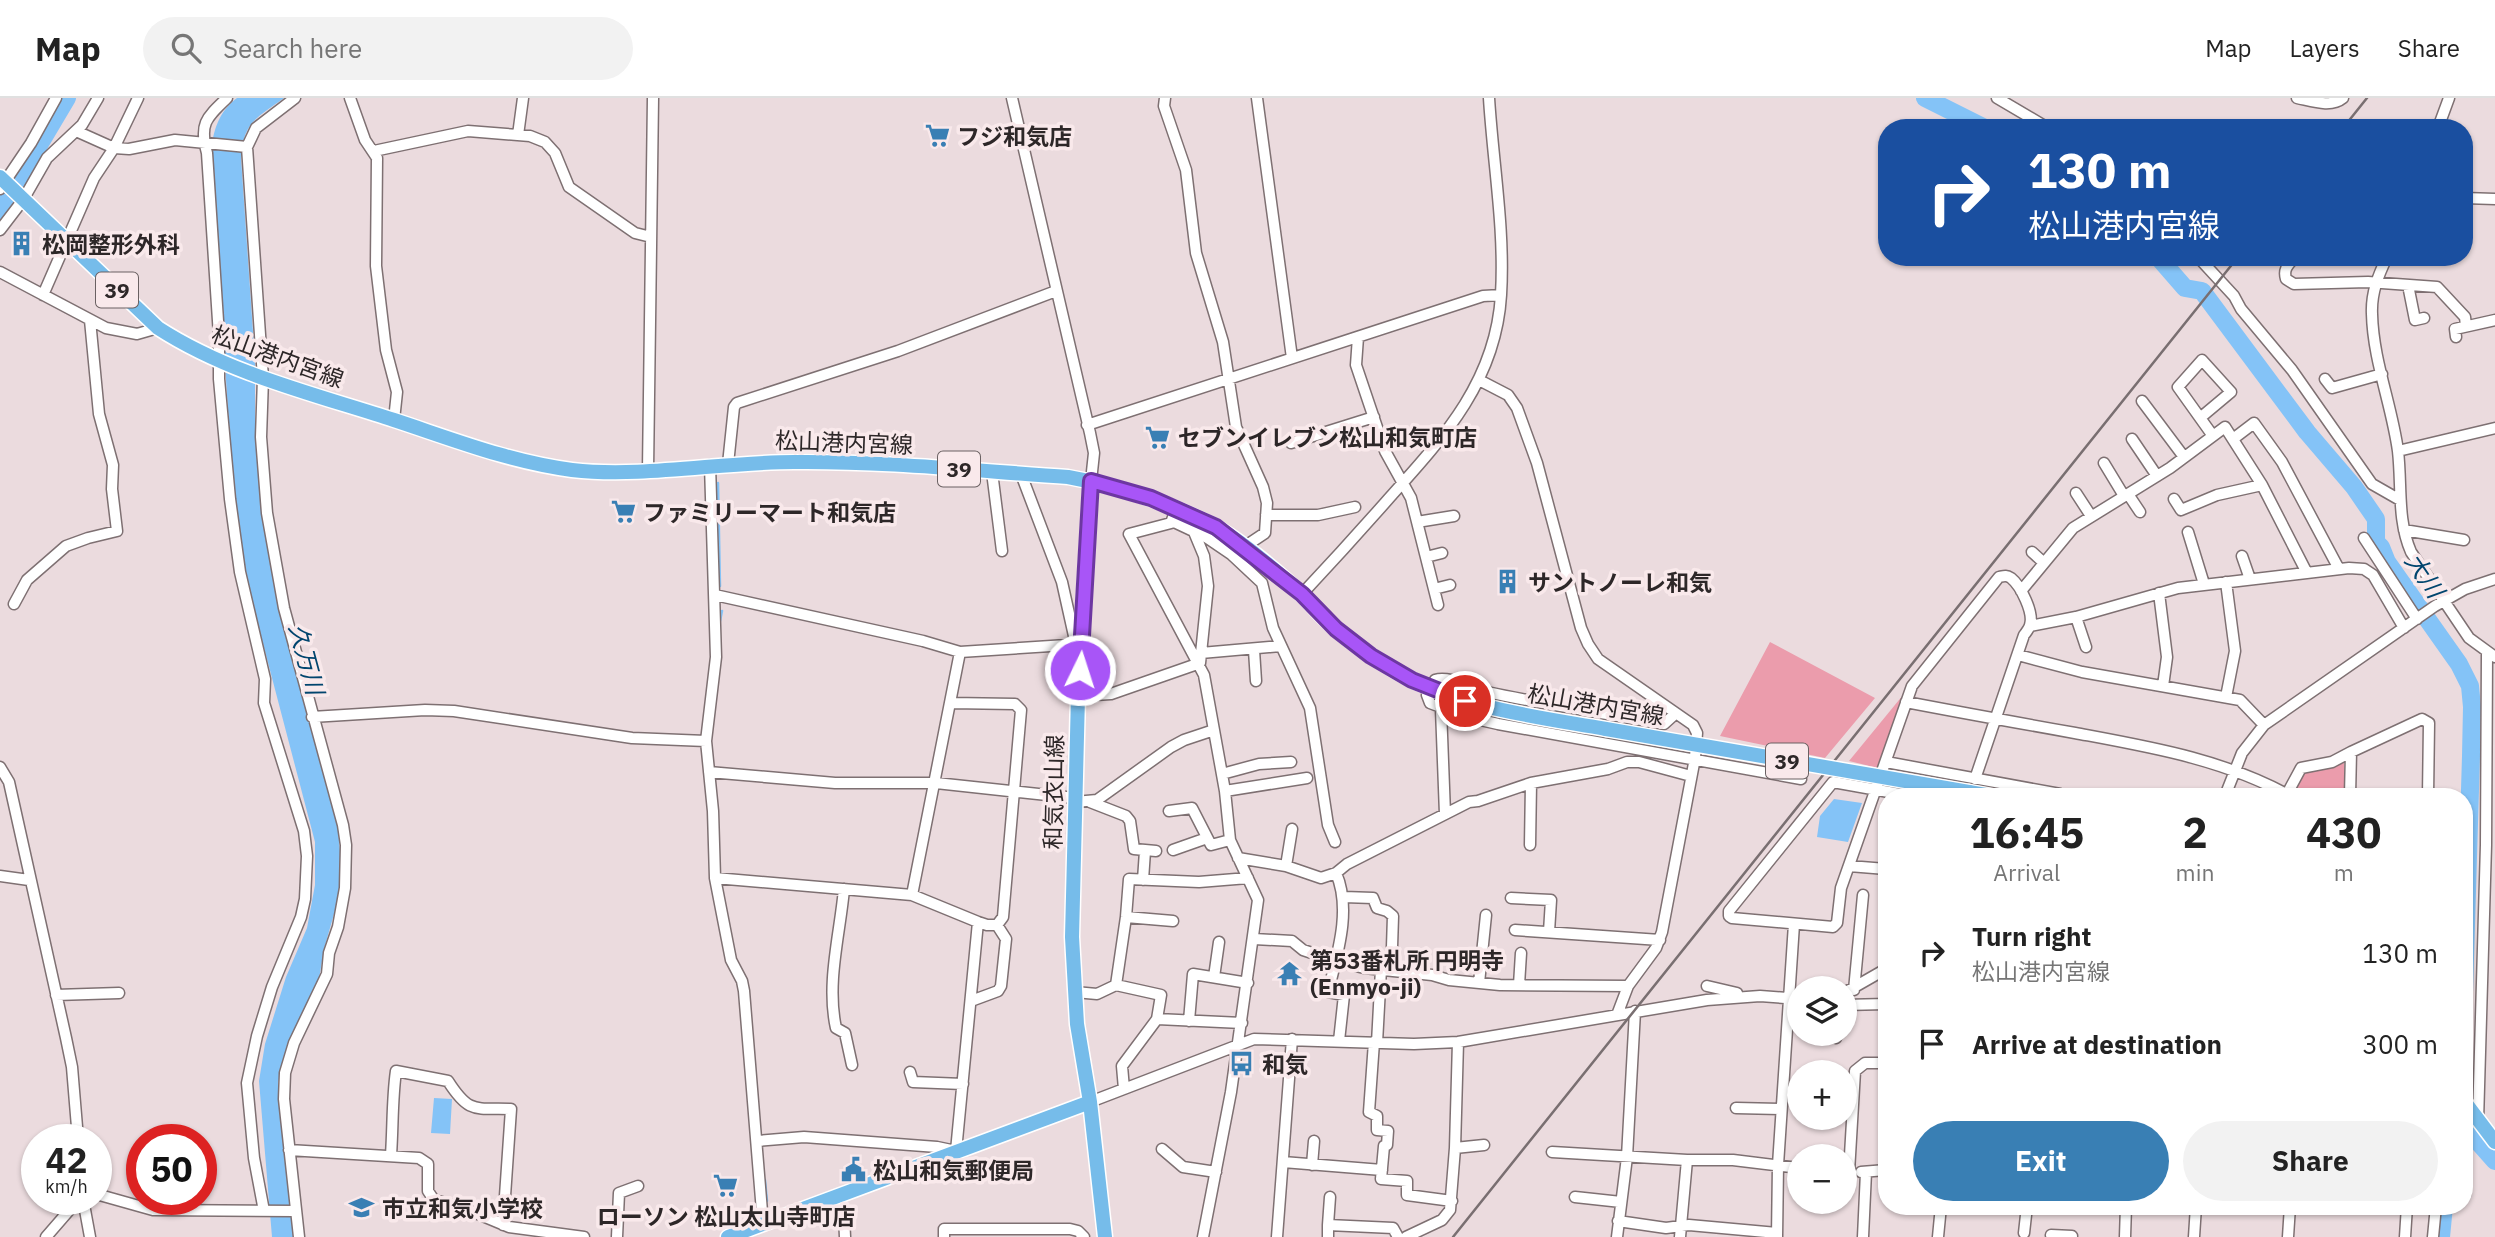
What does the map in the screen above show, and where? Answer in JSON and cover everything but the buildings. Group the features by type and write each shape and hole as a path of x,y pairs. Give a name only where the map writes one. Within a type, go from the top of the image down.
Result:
{"main road":[{"name":"松山港内宮線","path":"3,183 158,328 187,347 260,377 539,465 574,470 648,470 728,464 865,462 1091,481 1151,498 1174,515 1216,527 1302,594 1351,642 1393,669 1430,688 1492,708 1606,729 1976,788"},
{"name":"和気衣山線","path":"1091,481 1079,644 1079,800 1072,937 1077,1024 1090,1102 1105,1237"},
{"path":"728,1237 1090,1102"},
{"path":"2473,1114 2495,1142"}],"street":[{"path":"3,183 56,98"},
{"path":"0,230 47,158 82,125 98,98"},
{"path":"43,295 94,178 114,148 138,98"},
{"path":"218,98 226,98"},
{"path":"226,98 206,120 203,132 207,142 230,499 240,572 265,679 264,703 304,831 307,856 305,899 272,986 247,1083 254,1158 265,1211"},
{"path":"295,98 256,128 245,146 267,513 284,608 343,825 346,853 345,888 324,983 288,1060 284,1087 293,1211 299,1237"},
{"path":"350,98 378,166 376,266 386,350 397,392 394,420"},
{"path":"518,135 523,98"},
{"path":"648,470 653,98"},
{"path":"1012,98 1094,453 1091,481"},
{"path":"1165,98 1164,106 1186,170 1196,253 1223,342 1236,427 1263,487 1267,503 1265,533 1244,547"},
{"path":"1257,98 1292,358"},
{"path":"1302,594 1452,426 1479,380 1495,330 1501,295 1501,249 1489,98"},
{"path":"1997,98 2033,119"},
{"path":"2297,98 2329,104 2343,98"},
{"path":"2441,119 2449,98"},
{"path":"76,131 114,148 129,149 175,140 245,146"},
{"path":"374,151 468,131 530,136 545,142 555,153 569,187 635,233 651,237"},
{"path":"2473,198 2495,199"},
{"path":"2206,266 2234,296 2241,309 2291,370 2372,484 2400,500"},
{"path":"2287,266 2284,273 2286,279 2294,284 2375,283 2438,287 2465,317 2466,326"},
{"path":"2382,266 2375,283 2372,313 2398,451 2404,530 2411,552 2440,603 2469,638 2491,655 2478,1121"},
{"path":"0,272 90,320 125,332 144,333 158,328"},
{"path":"2408,285 2415,320 2424,318"},
{"path":"728,464 734,407 737,403 898,351 1056,291"},
{"path":"1087,425 1483,296 1501,295"},
{"path":"14,604 27,580 66,546 117,531 112,489 113,466 99,414 90,320"},
{"path":"2456,337 2455,329 2495,320"},
{"path":"1358,337 1356,365 1385,451 1411,498 1438,605"},
{"path":"2200,418 2231,392 2202,360 2178,387 2200,418 2213,436"},
{"path":"2325,379 2332,388 2382,374"},
{"path":"1479,380 1508,395 1517,408 1537,463 1581,628 1588,644 1598,659 1693,725 1697,733 1695,758 1660,940 1628,986 1617,1015"},
{"path":"2142,401 2184,457"},
{"path":"1291,443 1374,417"},
{"path":"2233,439 2254,423 2281,462 2339,569"},
{"path":"2021,591 2073,528 2157,476 2225,427 2262,485 2307,573"},
{"path":"2398,451 2495,428"},
{"path":"2132,439 2157,476"},
{"path":"2104,463 2140,512"},
{"path":"710,465 716,657 706,741 715,878 730,960 742,981 744,991 763,1224"},
{"path":"992,472 1002,551"},
{"path":"715,595 923,641 960,652 1079,644 1062,582 1021,474"},
{"path":"2174,499 2181,510 2217,495 2262,485"},
{"path":"2076,492 2091,516"},
{"path":"1266,515 1318,515 1355,507"},
{"path":"1203,1237 1239,1045 1259,905 1230,840 1225,791 1200,658 1129,534 1171,523 1174,515 1194,532 1231,554 1262,583 1273,628 1310,708 1328,825 1335,842"},
{"path":"1417,522 1454,516"},
{"path":"2404,530 2464,540"},
{"path":"1194,532 1203,556 1208,586 1200,658"},
{"path":"2188,533 2204,584"},
{"path":"2364,538 2418,618"},
{"path":"2032,552 2044,563"},
{"path":"1426,557 1442,553"},
{"path":"2242,556 2250,579"},
{"path":"2030,626 2204,584 2339,569 2364,569 2374,575 2404,628"},
{"path":"1876,790 1833,782 1729,911 1729,916 1833,927 1838,923 1841,888 1849,866 1886,762 1906,702 1914,682 1999,577 2010,578 2021,591 2031,617 2030,626 1972,786"},
{"path":"2228,788 2247,745 2264,725 2440,603 2465,589 2495,579"},
{"path":"2226,582 2235,651 2226,697"},
{"path":"1434,589 1450,585"},
{"path":"2159,593 2167,656 2163,686"},
{"path":"2076,617 2086,647"},
{"path":"1078,696 1111,694 1200,658 1281,646"},
{"path":"1254,650 1256,681"},
{"path":"912,895 960,652"},
{"path":"2018,655 2082,672 2244,702 2264,725"},
{"path":"1675,714 1664,724 1480,691 1443,678 1436,680 1427,695 1430,702 1441,709 1498,724 1801,779"},
{"path":"1906,702 2158,748 2204,760 2272,788"},
{"path":"951,703 1015,704 1021,709 1003,917 997,925"},
{"path":"1441,709 1446,814"},
{"path":"313,716 454,711 632,738 706,741"},
{"path":"2291,788 2301,768 2332,762 2415,721 2426,720 2429,723 2428,788"},
{"path":"709,772 835,783 936,783 1097,800 1171,747 1214,730"},
{"path":"2350,788 2351,752"},
{"path":"1238,858 1286,866 1321,878 1336,873 1347,864 1469,802 1478,802 1531,783 1608,769 1633,761 1690,776"},
{"path":"1222,774 1259,764 1291,762"},
{"path":"1886,762 1972,786 1990,788"},
{"path":"0,767 9,782 72,1067 77,1124"},
{"path":"1225,791 1307,778"},
{"path":"1530,845 1531,783"},
{"path":"1079,800 1126,816 1130,821 1134,849 1150,851 1143,880"},
{"path":"1170,811 1192,808 1211,845 1230,840"},
{"path":"1286,866 1292,829"},
{"path":"1174,850 1208,838"},
{"path":"1849,866 1878,868"},
{"path":"1336,873 1344,897 1336,961 1328,992 1344,995 1339,1041"},
{"path":"0,876 29,880"},
{"path":"715,878 912,895 978,922 997,925"},
{"path":"1116,985 1129,879 1199,882 1248,878"},
{"path":"844,889 832,1010 836,1028 845,1033 852,1065"},
{"path":"1851,976 1863,895"},
{"path":"1344,897 1373,898 1377,908 1393,916 1393,971"},
{"path":"1511,898 1551,900 1549,932"},
{"path":"1479,983 1486,915"},
{"path":"1126,917 1173,921"},
{"path":"757,1141 804,1137 937,1147 956,1151 978,922"},
{"path":"1793,976 1794,924"},
{"path":"971,1002 998,991 1001,986 1006,939 997,925"},
{"path":"1515,930 1660,940"},
{"path":"1254,939 1292,941 1303,950 1336,961 1381,970 1432,975 1448,981 1628,986"},
{"path":"1214,977 1219,942"},
{"path":"1519,985 1521,953"},
{"path":"1381,970 1369,1111 1377,1116 1377,1130 1388,1131 1381,1179 1407,1181 1407,1195 1451,1201"},
{"path":"1189,1020 1193,974 1248,983"},
{"path":"1857,986 1878,974"},
{"path":"1075,992 1097,994 1116,985 1161,995 1157,1019 1122,1066 1124,1089"},
{"path":"1707,986 1737,993 1738,997"},
{"path":"56,995 120,993"},
{"path":"1090,1102 1254,1039 1458,1042 1635,1011 1738,997 1787,998"},
{"path":"1857,1005 1878,1004"},
{"path":"1616,1237 1627,1157 1635,1011"},
{"path":"1157,1019 1242,1023"},
{"path":"1276,1237 1292,1039"},
{"path":"1412,1236 1442,1220 1451,1210 1458,1042"},
{"path":"1618,1221 1666,1228 1682,1225 1777,1235 1781,1109 1788,1046"},
{"path":"1857,1067 1865,1062 1878,1063"},
{"path":"391,1155 391,1102 396,1071 448,1081 462,1100 471,1107 511,1109 503,1225"},
{"path":"910,1072 913,1082 963,1084"},
{"path":"1736,1108 1781,1109"},
{"path":"1312,1165 1314,1141"},
{"path":"1455,1147 1484,1145"},
{"path":"1163,1149 1183,1167 1216,1171"},
{"path":"289,1150 419,1158 426,1161 429,1167 428,1191 433,1200 461,1207 503,1225 528,1231 584,1237"},
{"path":"1552,1152 1733,1160 1787,1166"},
{"path":"1680,1237 1688,1160"},
{"path":"1283,1163 1382,1170"},
{"path":"1857,1172 1878,1171"},
{"path":"1863,1237 1866,1172"},
{"path":"617,1237 619,1193 638,1186"},
{"path":"837,1196 844,1216 845,1237"},
{"path":"1328,1237 1330,1197"},
{"path":"1575,1197 1621,1202"},
{"path":"112,1198 153,1210 293,1211"},
{"path":"46,1237 66,1215"},
{"path":"85,1215 90,1237"},
{"path":"1938,1237 1940,1215"},
{"path":"2024,1233 2026,1215"},
{"path":"2125,1237 2126,1215"},
{"path":"2194,1237 2195,1215"},
{"path":"2288,1237 2289,1215"},
{"path":"2405,1237 2406,1215"},
{"path":"2434,1237 2435,1215"},
{"path":"1328,1224 1393,1228 1398,1237"},
{"path":"944,1237 944,1229 1070,1229 1078,1231 1084,1237"}],"shaded area":[{"path":"1770,642 1875,698 1825,758 1720,736"},
{"path":"1908,689 1882,769 1849,761"},
{"path":"2344,763 2344,788 2295,788 2304,771"}],"water":[{"path":"237,98 284,98 253,122 242,146 255,361 255,426 263,516 278,606 337,820 341,861 338,900 324,949 319,979 288,1044 278,1083 293,1237 272,1237 259,1081 265,1044 286,977 307,928 315,885 315,842 244,571 233,486 211,152 218,122"},
{"path":"1834,799 1862,803 1848,842 1817,837 1820,816"},
{"path":"434,1098 452,1099 450,1134 431,1133"}],"waterway":[{"path":"0,211 67,98"},
{"name":"大川","path":"1925,98 1967,119"},
{"name":"大川","path":"2166,266 2185,288 2202,291 2376,519 2376,542 2387,562 2459,664 2470,686 2470,788"},
{"path":"718,483 720,586"},
{"path":"720,621 722,611"},
{"path":"2473,1136 2495,1161"},
{"path":"765,1180 767,1201"},
{"name":"大川","path":"2441,1237 2443,1215"}],"railway":[{"path":"2350,119 2367,98"},
{"path":"1453,1237 2231,266"}],"place":[{"name":"フジ和気店","path":"937,136"},
{"name":"松岡整形外科","path":"22,244"},
{"name":"セブンイレブン松山和気町店","path":"1158,437"},
{"name":"ファミリーマート和気店","path":"623,512"},
{"name":"サントノーレ和気","path":"1508,582"},
{"name":"第53番札所 円明寺 (Enmyo-ji)","path":"1290,973"},
{"name":"和気","path":"1242,1064"},
{"name":"松山和気郵便局","path":"853,1170"},
{"name":"ローソン 松山太山寺町店","path":"726,1186"},
{"name":"市立和気小学校","path":"362,1208"}],"route":[{"path":"1080,670 1091,481 1151,498 1216,527 1302,594 1336,629 1371,656 1412,680 1465,701"}],"water label":[{"name":"久万川","path":"307,659"}]}
